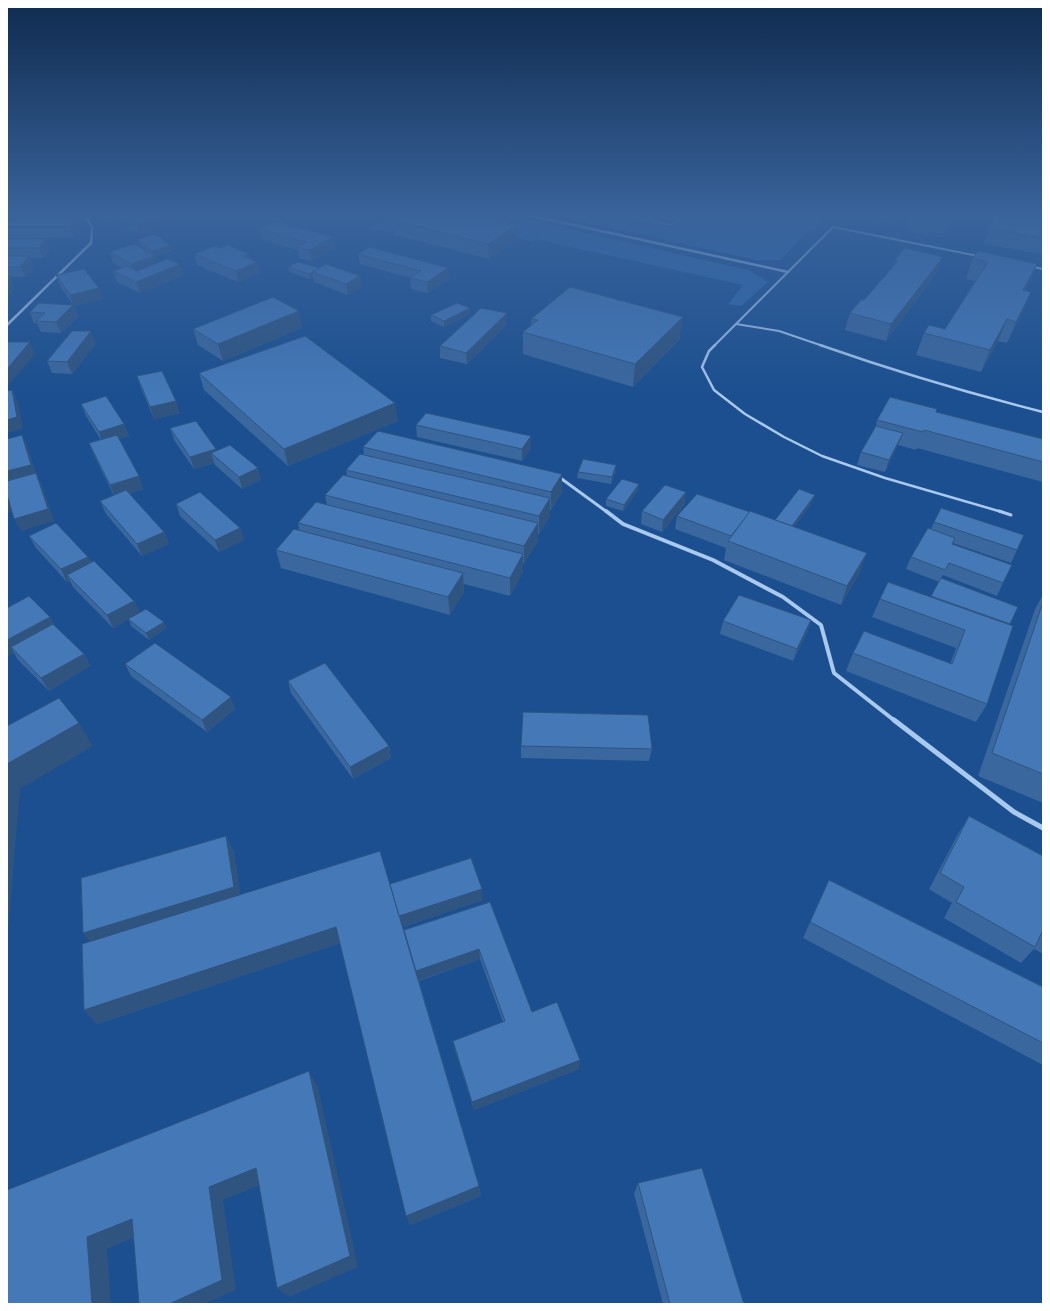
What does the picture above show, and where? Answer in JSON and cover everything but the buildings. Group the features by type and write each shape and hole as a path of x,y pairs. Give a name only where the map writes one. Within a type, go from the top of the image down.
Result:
{"street":[{"path":"7,325 58,275"},
{"path":"552,472 623,524 714,560 789,602 821,625 834,673 1014,812 1043,828"}],"lane":[{"path":"785,275 708,351 702,367 714,390 745,414 784,437 822,456 885,478 1011,515"},
{"path":"736,324 779,330 881,366 1043,412"}],"shaded area":[{"path":"699,275 757,275 768,282 741,306 728,304 743,285"}]}
